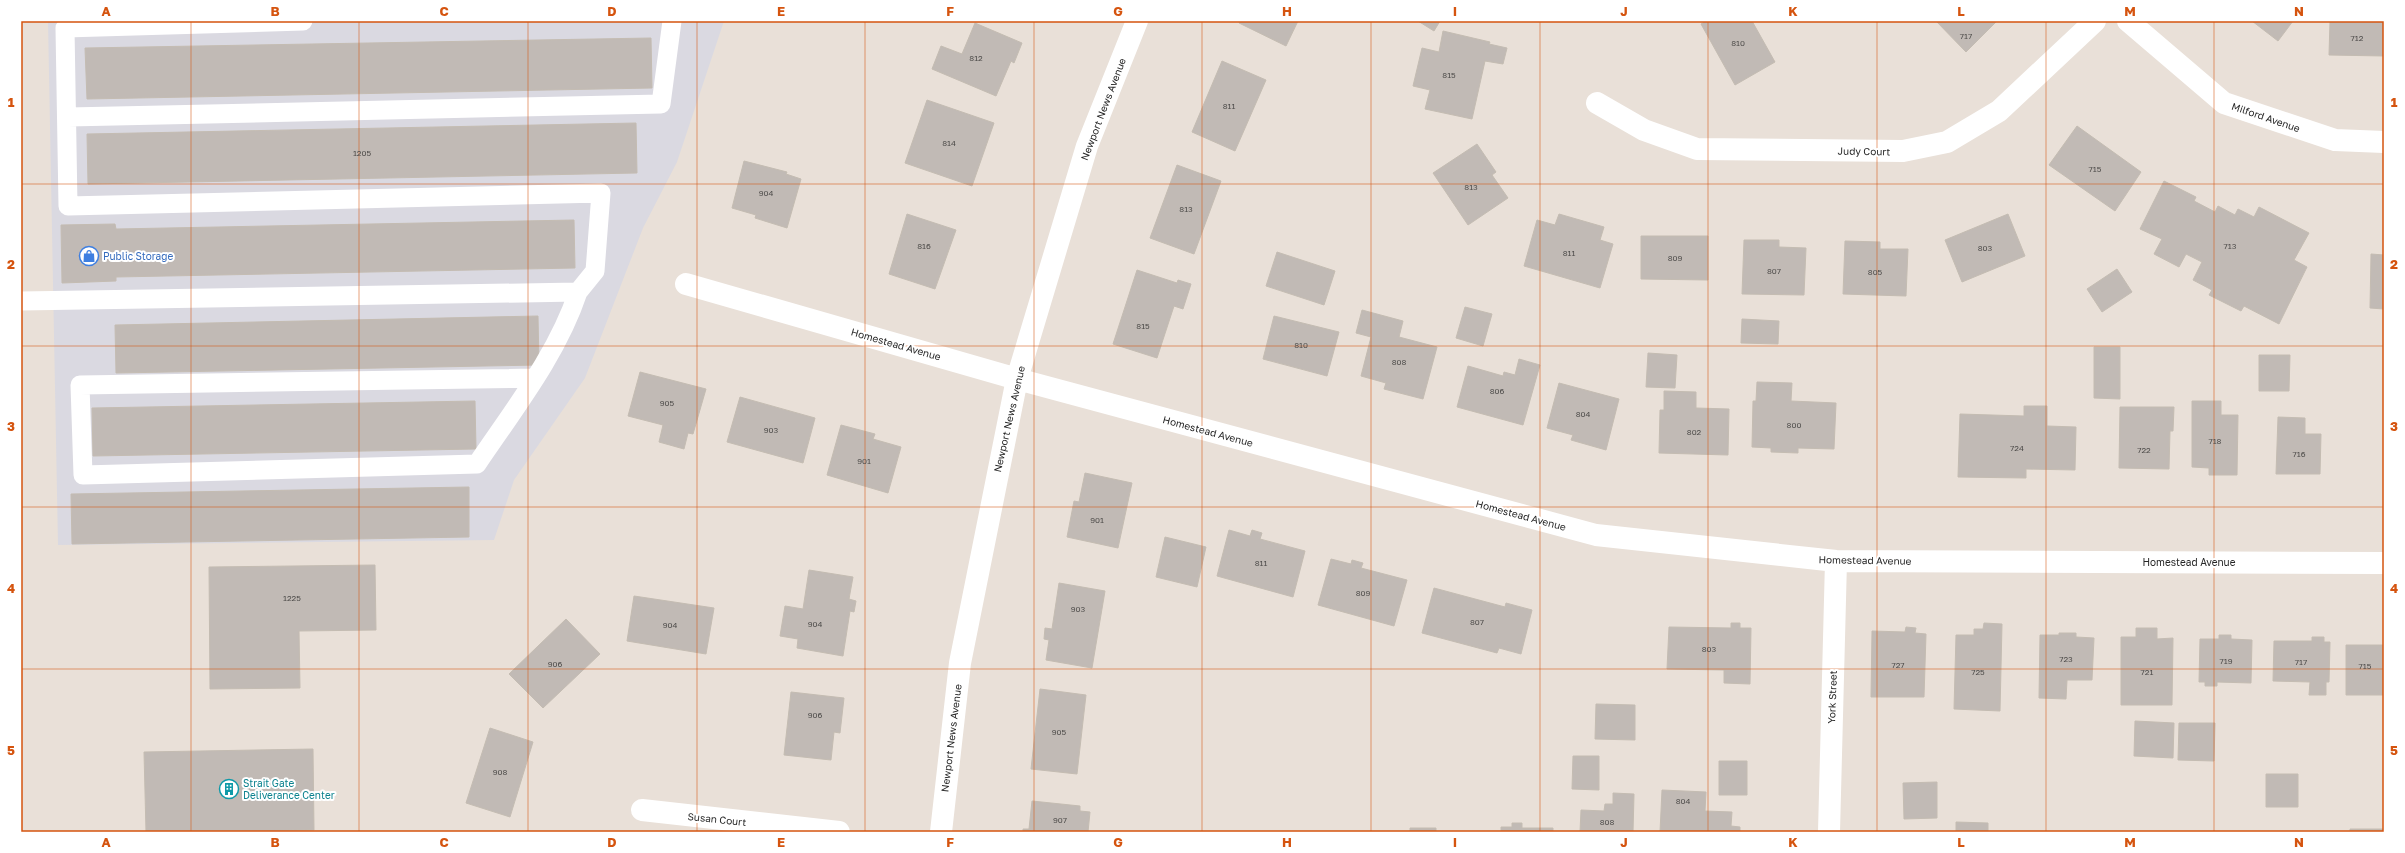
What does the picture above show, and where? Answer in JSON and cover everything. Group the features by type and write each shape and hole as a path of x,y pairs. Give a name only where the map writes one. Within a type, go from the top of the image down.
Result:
{"street":[{"name":"Newport News Avenue","path":"941,832 960,663 1017,379 1087,146 1137,21"},
{"name":"Judy Court","path":"1597,103 1644,130 1697,149 1903,151 1947,142 1999,111 2095,21"},
{"name":"Milford Avenue","path":"2128,21 2224,103 2335,140 2384,142"},
{"name":"Homestead Avenue","path":"686,284 1017,379 1596,535 1836,561 2384,563"},
{"name":"York Street","path":"1829,832 1836,561"},
{"name":"Susan Court","path":"642,810 839,832"}],"lane":[{"path":"303,21 65,28 68,117 68,206 601,192 595,271 578,292 568,320 535,378 477,464 83,476 80,385 535,378"},
{"path":"68,117 661,104 672,21"},
{"path":"21,301 578,292"}],"shaded area":[{"path":"48,21 724,21 677,162 643,228 585,378 514,480 494,540 58,545"}],"building":[{"path":"1240,21 1298,21 1286,46 1239,23"},
{"path":"1418,21 1440,21 1434,31"},
{"path":"1706,21 1752,21 1775,62 1735,85 1701,24"},
{"path":"1936,21 1997,21 1966,52"},
{"path":"2252,21 2293,21 2278,41"},
{"path":"2330,21 2384,21 2384,56 2329,55"},
{"path":"975,23 1022,43 1014,63 1011,61 996,96 932,69 941,46 962,54"},
{"path":"1443,31 1490,42 1489,44 1507,48 1503,64 1485,61 1472,119 1425,109 1430,90 1413,86 1422,48 1439,52"},
{"path":"651,38 652,88 87,99 85,48"},
{"path":"1222,61 1266,80 1235,151 1192,132"},
{"path":"927,100 994,123 972,186 905,163"},
{"path":"636,123 637,173 88,184 87,134"},
{"path":"2077,126 2141,172 2115,211 2049,165"},
{"path":"1477,144 1496,172 1492,175 1508,198 1468,225 1433,173"},
{"path":"744,161 787,172 786,174 801,179 787,228 755,218 756,215 732,208"},
{"path":"1177,165 1221,181 1194,254 1150,238"},
{"path":"2164,181 2196,197 2194,201 2215,212 2218,206 2235,215 2238,209 2254,217 2259,207 2309,233 2294,260 2307,267 2279,324 2244,306 2241,311 2209,295 2212,290 2193,280 2202,262 2186,254 2179,267 2154,254 2162,239 2140,229"},
{"path":"907,214 956,230 935,289 889,274"},
{"path":"1559,214 1604,227 1600,240 1613,244 1600,288 1524,266 1537,220 1555,225"},
{"path":"2008,214 2025,256 1962,282 1945,240"},
{"path":"574,220 575,268 116,277 116,281 62,283 61,225 115,224 116,229"},
{"path":"1641,236 1708,236 1708,280 1641,279"},
{"path":"1744,240 1779,240 1779,247 1806,248 1804,295 1742,294"},
{"path":"1845,241 1880,242 1880,249 1908,249 1906,296 1843,294"},
{"path":"1277,252 1335,271 1324,305 1266,286"},
{"path":"2371,254 2384,255 2384,309 2370,308"},
{"path":"2117,269 2132,292 2102,312 2087,289"},
{"path":"1137,270 1177,283 1178,280 1191,284 1183,309 1174,306 1157,358 1113,344"},
{"path":"1465,307 1492,314 1483,346 1456,338"},
{"path":"1362,310 1403,321 1399,337 1437,347 1423,399 1384,389 1386,383 1361,376 1371,337 1356,333"},
{"path":"538,316 539,365 116,373 115,325"},
{"path":"1274,316 1339,332 1327,376 1263,359"},
{"path":"1742,319 1779,321 1778,344 1741,343"},
{"path":"2094,347 2120,347 2120,399 2094,398"},
{"path":"1648,353 1677,355 1675,388 1646,387"},
{"path":"2259,355 2290,355 2289,391 2259,391"},
{"path":"1519,359 1540,365 1523,425 1457,407 1468,366 1503,376 1504,372 1515,375"},
{"path":"640,372 706,389 693,434 688,433 684,449 659,442 663,425 628,416"},
{"path":"1757,382 1792,383 1791,401 1836,403 1834,449 1798,448 1798,453 1771,452 1771,448 1752,447 1753,401 1756,401"},
{"path":"1559,383 1619,399 1606,450 1571,440 1573,435 1547,428"},
{"path":"1664,391 1696,392 1696,408 1729,409 1728,455 1659,453 1660,410 1664,410"},
{"path":"740,397 815,418 803,463 727,442"},
{"path":"475,401 476,449 93,456 92,408"},
{"path":"2192,401 2221,401 2221,415 2238,415 2237,475 2209,475 2209,468 2192,467"},
{"path":"2024,406 2047,406 2047,426 2076,427 2075,470 2026,469 2026,478 1958,477 1960,414 2024,416"},
{"path":"2120,407 2174,407 2173,431 2170,431 2169,469 2119,468"},
{"path":"2278,417 2305,418 2305,434 2321,434 2320,474 2276,474"},
{"path":"841,425 875,434 873,439 901,447 888,493 827,475"},
{"path":"1085,473 1132,483 1118,548 1067,537 1074,501 1079,502"},
{"path":"469,487 469,537 72,544 71,494"},
{"path":"1229,530 1250,536 1252,530 1262,533 1260,539 1305,551 1293,597 1217,576"},
{"path":"1165,537 1206,547 1197,587 1156,577"},
{"path":"1331,559 1351,564 1352,560 1363,563 1361,568 1407,580 1394,626 1318,605"},
{"path":"375,565 376,630 299,631 300,688 210,689 209,567"},
{"path":"809,570 853,577 849,599 856,601 854,612 850,611 843,656 797,648 798,639 780,636 785,606 803,609"},
{"path":"1059,583 1105,591 1092,668 1046,660 1049,640 1044,639 1045,628 1052,629"},
{"path":"1434,588 1505,607 1506,603 1532,610 1521,654 1499,648 1497,653 1422,633"},
{"path":"634,596 714,608 706,654 627,641"},
{"path":"566,619 600,654 543,708 509,674"},
{"path":"1731,623 1740,623 1740,628 1751,628 1750,684 1724,683 1724,670 1667,669 1669,627 1731,628"},
{"path":"1984,623 2002,624 2000,711 1954,709 1956,635 1974,635 1974,629 1983,629"},
{"path":"1906,627 1916,628 1915,633 1926,634 1924,697 1871,697 1872,631 1905,632"},
{"path":"2136,628 2157,628 2157,639 2173,638 2172,705 2121,705 2121,637 2136,637"},
{"path":"2059,633 2076,633 2076,637 2094,638 2092,680 2067,680 2066,699 2039,698 2040,635 2059,635"},
{"path":"2219,635 2231,635 2231,639 2252,640 2251,683 2217,682 2217,686 2205,686 2205,682 2199,682 2200,639 2219,639"},
{"path":"2312,637 2324,637 2324,642 2330,642 2329,682 2326,682 2326,695 2309,695 2310,682 2273,681 2274,641 2312,641"},
{"path":"2346,645 2384,645 2384,695 2346,695"},
{"path":"1040,689 1086,695 1077,774 1031,769"},
{"path":"791,692 844,698 840,733 834,732 831,760 784,755"},
{"path":"1596,704 1635,705 1635,740 1595,739"},
{"path":"2135,721 2174,723 2173,758 2134,756"},
{"path":"2179,723 2215,723 2214,761 2178,760"},
{"path":"490,728 533,742 510,817 466,803"},
{"name":"Strait Gate Deliverance Center","path":"313,749 314,830 146,832 144,752"},
{"path":"1573,756 1599,756 1599,790 1572,789"},
{"path":"1719,761 1747,761 1747,795 1719,795"},
{"path":"2266,774 2298,774 2298,807 2266,807"},
{"path":"1937,782 1937,818 1904,819 1903,783"},
{"path":"1662,790 1706,792 1705,811 1732,812 1731,826 1740,827 1740,832 1660,832"},
{"path":"1613,793 1634,794 1633,832 1580,832 1581,810 1604,811 1605,804 1613,804"},
{"path":"1032,801 1080,806 1080,811 1090,812 1088,832 1023,832 1023,829 1029,829"},
{"path":"1956,822 1988,823 1988,832 1956,832"},
{"path":"1512,823 1522,823 1522,828 1553,828 1553,832 1501,832 1501,827 1512,827"},
{"path":"1410,828 1436,828 1436,832 1410,832"},
{"path":"2350,829 2384,829 2384,832 2350,832"}],"place":[{"name":"Public Storage","path":"89,256"},
{"name":"Strait Gate Deliverance Center","path":"229,789"}]}
